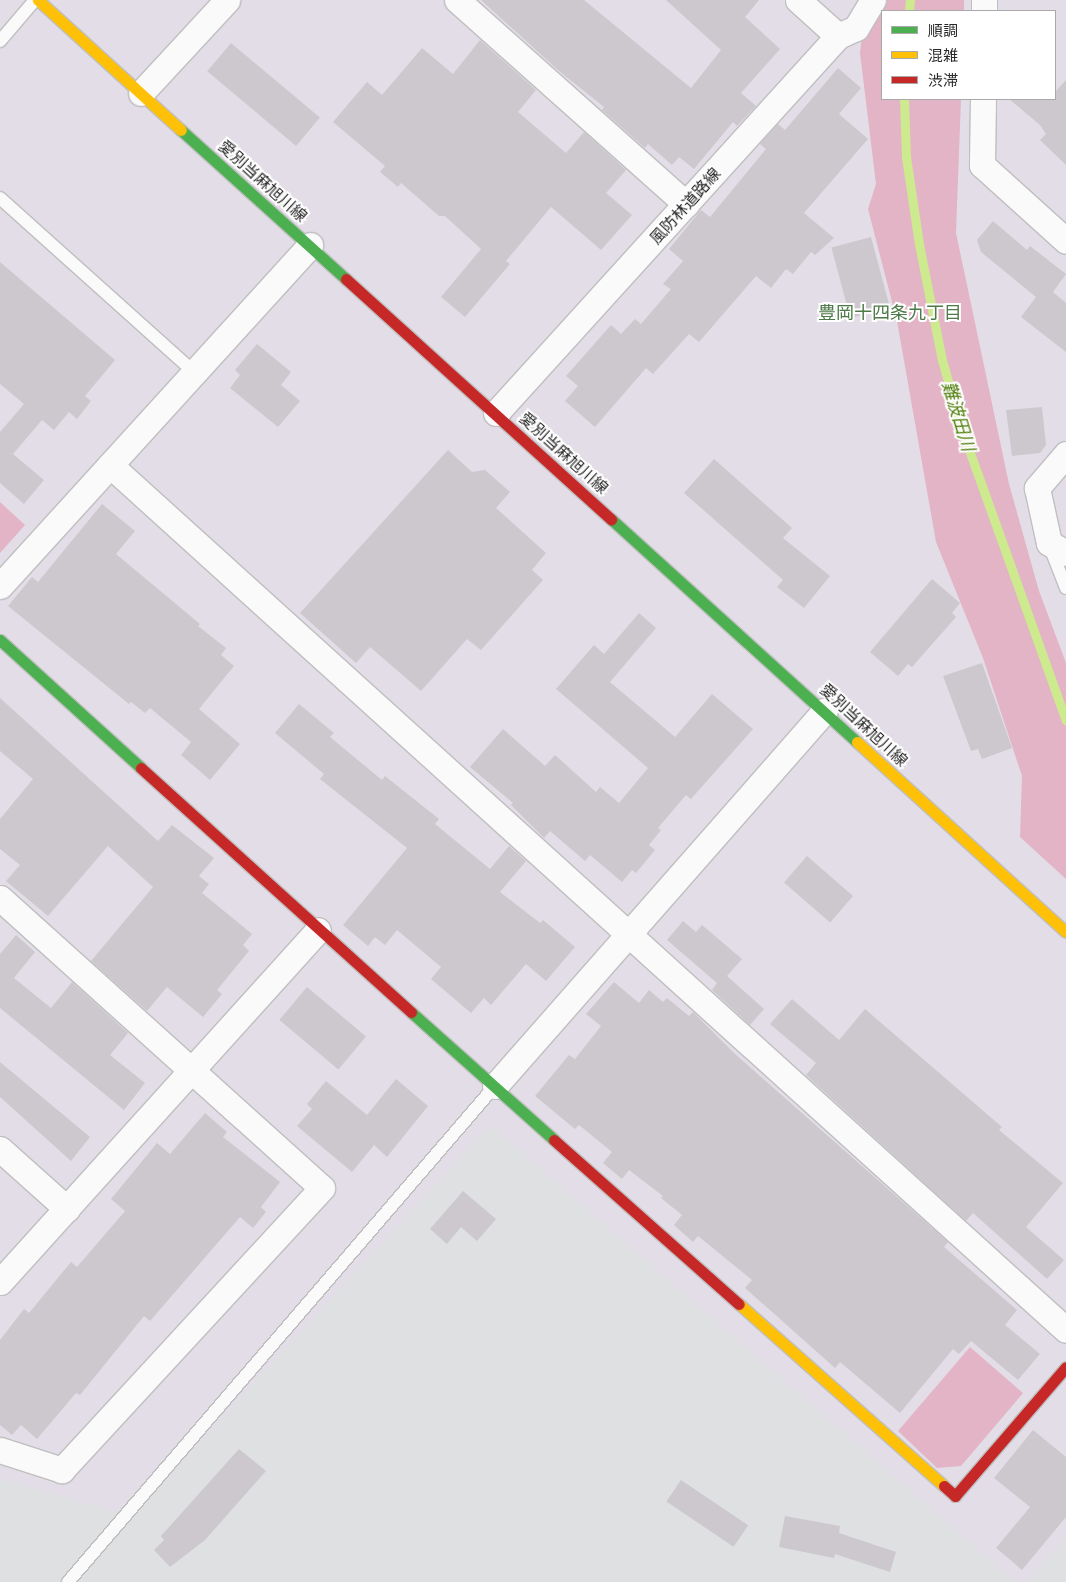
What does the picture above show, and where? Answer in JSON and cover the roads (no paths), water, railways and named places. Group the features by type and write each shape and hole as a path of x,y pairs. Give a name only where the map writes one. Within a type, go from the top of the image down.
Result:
{"street":[{"name":"愛別当麻旭川線","path":"36,0 825,710 1066,932"},
{"path":"141,93 227,0"},
{"path":"457,0 686,204"},
{"path":"798,0 838,36"},
{"name":"風防林道路線","path":"496,413 838,36 856,28 873,0"},
{"path":"982,100 982,165 1066,241"},
{"path":"0,586 310,245"},
{"path":"1057,548 1037,488 1066,454"},
{"path":"110,465 1066,1330"},
{"path":"0,640 318,930 955,1496 1066,1367"},
{"path":"495,1086 825,710"},
{"path":"0,898 322,1188 62,1470 0,1450"},
{"path":"0,1282 318,930"},
{"path":"0,1149 67,1209"}],"lane":[{"path":"0,41 36,0"},
{"path":"0,198 194,372"},
{"path":"1057,548 1066,588"},
{"path":"68,1582 495,1086"}],"waterway":[{"name":"難波田川","path":"909,10 910,0"},
{"name":"難波田川","path":"904,100 906,157 919,244 942,360 963,433 1066,720"}],"district":[{"name":"豊岡十四条九丁目","path":"890,312"}]}
